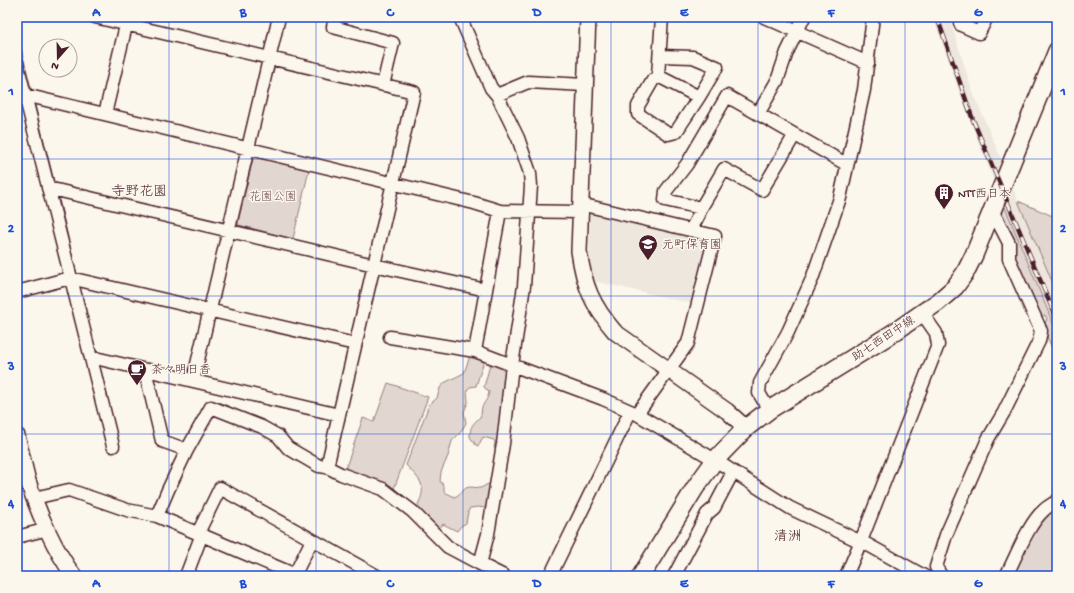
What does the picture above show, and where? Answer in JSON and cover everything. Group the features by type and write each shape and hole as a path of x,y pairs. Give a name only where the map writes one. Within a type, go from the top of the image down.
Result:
{"main road":[{"name":"助七西田中線","path":"641,576 695,488 715,460 746,428 769,410 893,333 938,302 955,286 965,273 993,212 1057,51"}],"street":[{"path":"95,17 127,21 270,58 414,92 327,467"},
{"path":"193,380 279,17"},
{"path":"335,17 333,27 393,42 383,85"},
{"path":"460,17 491,88 497,95 518,138 530,174 530,211 524,286 512,365 503,444 488,534 480,564"},
{"path":"588,17 579,251 582,273 590,294 600,315 615,332 727,410 746,428"},
{"path":"660,56 693,57 717,67 676,132 668,134 638,114 638,106 653,80 658,76 662,17"},
{"path":"764,17 868,63"},
{"path":"758,114 777,81 804,17"},
{"path":"769,410 759,393 760,383 788,332 812,279 840,198 846,164 860,112 868,63 873,17"},
{"path":"961,17 961,25 978,33 986,17"},
{"path":"105,114 127,21"},
{"path":"17,63 21,97 48,188 113,446"},
{"path":"658,76 699,97"},
{"path":"497,95 528,82 585,85"},
{"path":"701,208 665,200 666,191 687,164 727,96 794,136 846,164"},
{"path":"21,97 105,114 474,203 500,212 580,208 715,236 688,343 669,370 634,413 550,576"},
{"path":"691,230 701,208 724,169 762,190 794,136"},
{"path":"48,188 229,232 486,290"},
{"path":"475,352 500,212"},
{"path":"940,576 936,567 946,535 988,439 1004,412 1039,341 1041,331 1009,259 1008,243 993,212"},
{"path":"17,292 70,278 355,344"},
{"path":"846,576 938,345 936,333 922,312"},
{"path":"390,337 475,352 603,399 634,413 715,460 790,508 861,541 924,576"},
{"path":"91,357 339,415"},
{"path":"150,370 147,378 162,441 187,450"},
{"path":"157,516 187,450 211,407 262,427 278,436 288,448 319,466 327,467 340,474 382,489 412,511 448,547 504,576"},
{"path":"17,436 28,481 34,498 48,529 74,576"},
{"path":"674,576 707,514 714,508 733,472"},
{"path":"186,576 200,534 220,488 377,576"},
{"path":"34,498 69,490 127,510 157,516 296,576 312,540"},
{"path":"1006,576 1025,536 1038,516 1057,501"},
{"path":"17,537 48,529"}],"shaded area":[{"path":"933,17 949,17 972,90 1002,161 993,179 961,96"},
{"path":"1012,186 1057,293 1057,333 1005,207"},
{"name":"元町保育園","path":"590,212 712,237 694,304 594,281 589,256"}],"green space":[{"name":"花園公園","path":"256,157 309,170 293,239 239,225 238,222 253,159"},
{"path":"1018,201 1057,218 1057,226 1054,235 1057,237 1057,293"},
{"path":"1005,207 1057,333 1057,360 1043,327 1047,319 1045,315 1040,318 1015,266 1013,245 1002,215"},
{"path":"470,356 484,361 476,386 470,387 467,390 468,402 464,412 466,423 460,433 452,441 448,456 441,472 440,481 444,486 444,492 455,497 466,488 481,488 488,484 492,486 487,506 485,508 470,508 466,523 457,531 443,524 438,531 424,518 419,510 418,506 422,495 422,487 418,478 406,465 429,405 437,398 440,388 444,383 464,373"},
{"path":"492,364 506,368 497,448 494,448 494,440 483,437 478,446 470,437 471,428 481,416 482,407 489,394 484,387 490,365"},
{"path":"388,383 428,397 392,494 345,470 363,418 374,422"},
{"path":"1057,506 1057,576 1025,576 1015,571 1039,521"}],"waterway":[{"path":"17,36 31,92"},
{"path":"17,104 22,107"},
{"path":"34,105 53,181"},
{"path":"58,199 75,271"},
{"path":"48,290 63,286"}],"railway":[{"path":"937,17 973,120 1057,320"}],"place":[{"name":"NTT西日本","path":"944,210"},
{"name":"元町保育園","path":"648,261"},
{"name":"茶々明日香","path":"137,386"}],"district":[{"name":"寺野花園","path":"139,190"},
{"name":"清洲","path":"788,535"}]}
